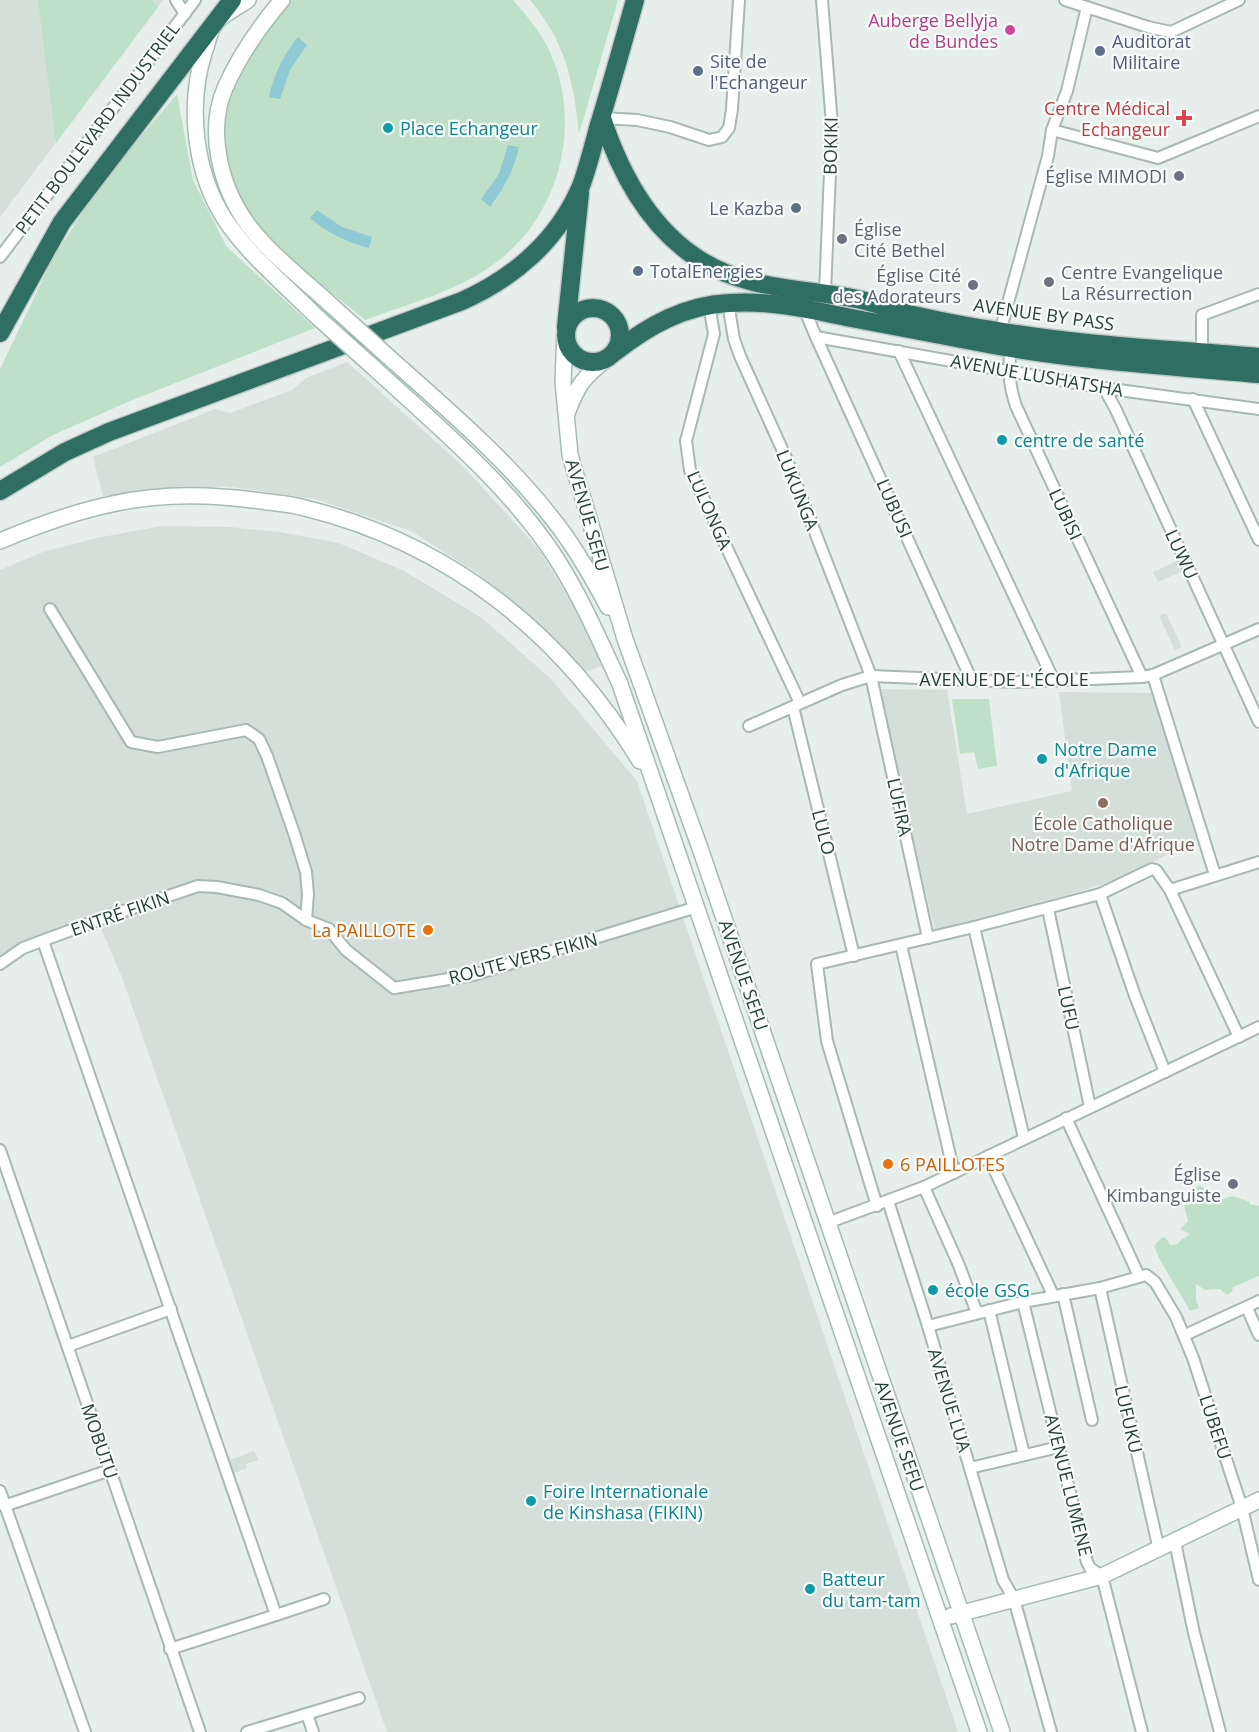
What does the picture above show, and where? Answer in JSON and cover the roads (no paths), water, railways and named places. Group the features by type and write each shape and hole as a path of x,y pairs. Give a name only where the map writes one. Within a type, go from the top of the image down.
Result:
{"highway":[{"path":"0,333 63,222 232,0"},
{"path":"565,331 572,317 587,308 597,308 606,311 618,325 619,344 611,355 592,363 577,357 568,344 565,331 581,186 635,0"},
{"name":"AVENUE BY PASS","path":"602,118 612,148 641,204 668,233 698,258 722,273 767,286 860,300 1002,342 1082,342 1202,354 1259,357"},
{"path":"0,491 65,452 109,432 479,293 515,271 545,242 560,224 581,186"},
{"path":"545,242 561,238 569,246 572,260"},
{"name":"AVENUE BY PASS","path":"611,355 642,331 671,316 728,303 760,303 1002,342 1081,358 1259,374"}],"main road":[{"path":"248,0 214,25 198,75 195,113 202,163 212,193 226,220 241,240 314,314 482,468 515,504 556,558 574,589 620,684 655,785"},
{"path":"282,0 253,38 225,88 218,115 220,162 233,201 250,227 275,253 479,438 553,518 590,576 625,639"},
{"name":"AVENUE SEFU","path":"565,331 562,382 570,455 625,639 695,835 1002,1732"},
{"path":"565,416 583,379 611,355"},
{"path":"0,541 49,522 113,503 171,497 228,496 303,507 359,523 416,547 477,584 542,636 563,658 622,731 655,785"},
{"name":"AVENUE SEFU","path":"655,785 979,1732"},
{"path":"674,842 695,835"},
{"path":"940,1619 1102,1576 1254,1504"}],"street":[{"path":"176,0 184,14"},
{"name":"PETIT BOULEVARD INDUSTRIEL","path":"0,257 195,0"},
{"path":"602,118 637,120 670,127 709,140 722,137 729,128 732,109 739,0"},
{"name":"BOKIKI","path":"822,0 832,124 825,293"},
{"path":"1065,0 1148,27 1171,32 1239,0"},
{"name":"LUBISI","path":"1087,7 1067,91 1052,130 1002,342 1009,385 1016,406 1147,676 1215,875"},
{"path":"1052,130 1158,158 1259,116"},
{"path":"1202,354 1202,315 1259,294"},
{"name":"LUKUNGA","path":"728,303 734,339 740,356 787,460 871,676"},
{"name":"LULONGA","path":"709,306 714,334 686,441 690,470 796,705"},
{"name":"LUBUSI","path":"807,309 808,318 816,337 972,681"},
{"name":"AVENUE LUSHATSHA","path":"816,337 1104,388 1259,409"},
{"path":"899,351 1054,681"},
{"name":"LUWU","path":"1104,388 1259,722"},
{"path":"1193,399 1259,540"},
{"path":"50,609 131,742 158,747 246,730 259,739 267,756 306,872 308,894 306,920"},
{"name":"AVENUE DE L'ÉCOLE","path":"749,726 842,685 871,676 972,681 1054,681 1147,676 1259,628"},
{"name":"LUFIRA","path":"871,676 928,938"},
{"name":"LULO","path":"796,705 854,956"},
{"path":"1170,890 1259,862"},
{"path":"877,1206 827,1041 818,964 1048,909 1100,894 1152,869 1159,872 1170,890 1239,1037"},
{"name":"ROUTE VERS FIKIN","path":"198,886 259,895 282,903 306,920 329,929 346,950 394,988 473,975 697,907"},
{"name":"ENTRÉ FIKIN","path":"0,964 23,948 198,886"},
{"path":"1100,894 1135,996 1165,1072"},
{"name":"LUFU","path":"1048,909 1090,1107"},
{"path":"974,927 1024,1138"},
{"path":"43,941 276,1615"},
{"path":"901,945 954,1173"},
{"path":"827,1223 924,1187 1259,1027"},
{"path":"928,1326 1023,1302 1100,1288 1139,1276 1066,1118"},
{"name":"MOBUTU","path":"0,1150 200,1732"},
{"path":"988,1156 1058,1295 1092,1420"},
{"path":"924,1187 958,1263 976,1313"},
{"name":"AVENUE LUA","path":"888,1201 928,1326 1001,1575 1014,1599 1051,1732"},
{"name":"LUBEFU","path":"1139,1276 1146,1275 1155,1282 1185,1335 1254,1504 1259,1580"},
{"name":"LUFUKU","path":"1100,1288 1159,1550"},
{"path":"1185,1335 1259,1301"},
{"name":"AVENUE LUMENE","path":"1023,1302 1087,1562 1090,1568 1102,1576 1142,1732"},
{"path":"1246,1308 1259,1335"},
{"path":"68,1346 171,1309"},
{"path":"989,1310 1024,1455"},
{"path":"970,1468 1059,1447"},
{"path":"4,1506 110,1470"},
{"path":"0,1491 85,1732"},
{"path":"1175,1542 1194,1633 1220,1732"},
{"path":"171,1649 324,1599"},
{"path":"247,1732 359,1698"},
{"path":"307,1714 313,1732"}],"water":[{"path":"298,37 307,45 290,70 280,99 269,97 280,65"},
{"path":"508,145 519,147 517,155 508,178 490,207 481,199 499,174"},
{"path":"317,210 342,227 372,237 369,248 331,233 310,218"}],"place":[{"name":"Auberge Bellyja de Bundes","path":"1010,30"},
{"name":"Auditorat Militaire","path":"1100,51"},
{"name":"Site de l'Echangeur","path":"698,71"},
{"name":"Centre Médical Echangeur","path":"1184,118"},
{"name":"Place Echangeur","path":"388,128"},
{"name":"Église MIMODI","path":"1179,176"},
{"name":"Le Kazba","path":"796,208"},
{"name":"Église Cité Bethel","path":"842,239"},
{"name":"TotalEnergies","path":"638,271"},
{"name":"Centre Evangelique La Résurrection","path":"1049,282"},
{"name":"Église Cité des Adorateurs","path":"973,285"},
{"name":"centre de santé","path":"1002,440"},
{"name":"Notre Dame d'Afrique","path":"1042,759"},
{"name":"École Catholique Notre Dame d'Afrique","path":"1103,803"},
{"name":"La PAILLOTE","path":"428,930"},
{"name":"6 PAILLOTES","path":"888,1164"},
{"name":"Église Kimbanguiste","path":"1233,1184"},
{"name":"école GSG","path":"933,1290"},
{"name":"Foire Internationale de Kinshasa (FIKIN)","path":"531,1501"},
{"name":"Batteur du tam-tam","path":"810,1589"}]}
